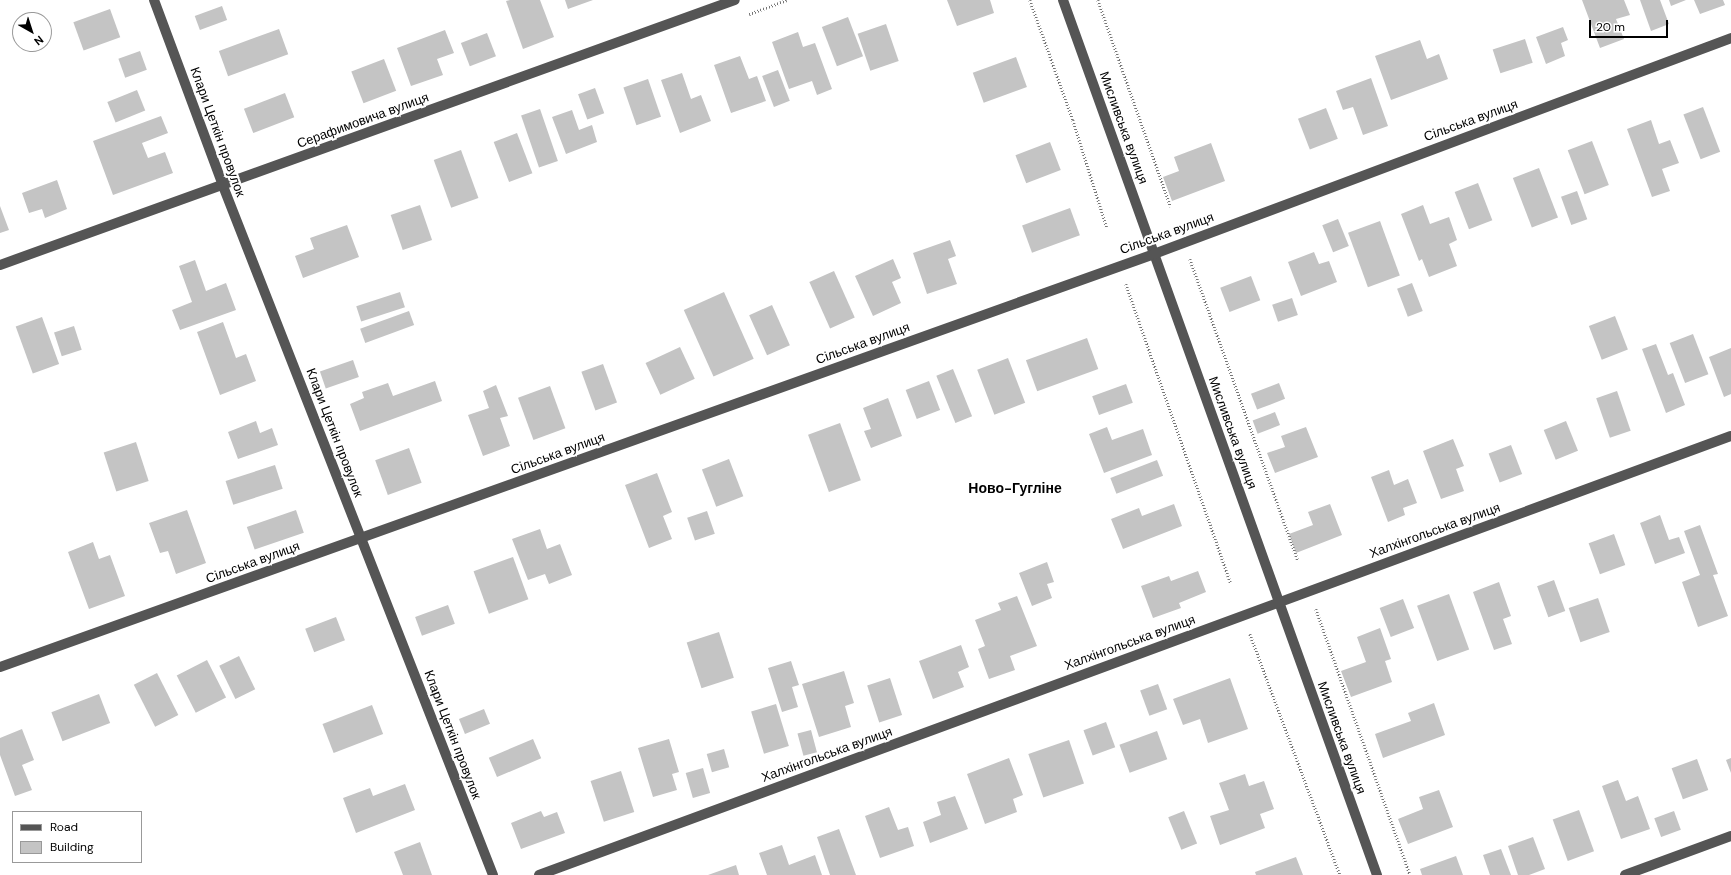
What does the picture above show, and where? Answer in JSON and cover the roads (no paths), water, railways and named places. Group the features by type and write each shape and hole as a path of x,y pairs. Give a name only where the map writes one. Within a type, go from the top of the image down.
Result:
{"street":[{"name":"Клари Цеткін провулок","path":"154,0 223,186 493,875"},
{"name":"Серафимовича вулиця","path":"0,265 223,186 735,0"},
{"name":"Мисливська вулиця","path":"1063,0 1377,875"},
{"name":"Сільська вулиця","path":"0,667 1154,254 1731,38"},
{"name":"Халхінгольська вулиця","path":"539,875 1731,436"},
{"path":"1625,875 1731,836"}],"district":[{"name":"Ново-Гугліне","path":"1015,488"}]}
